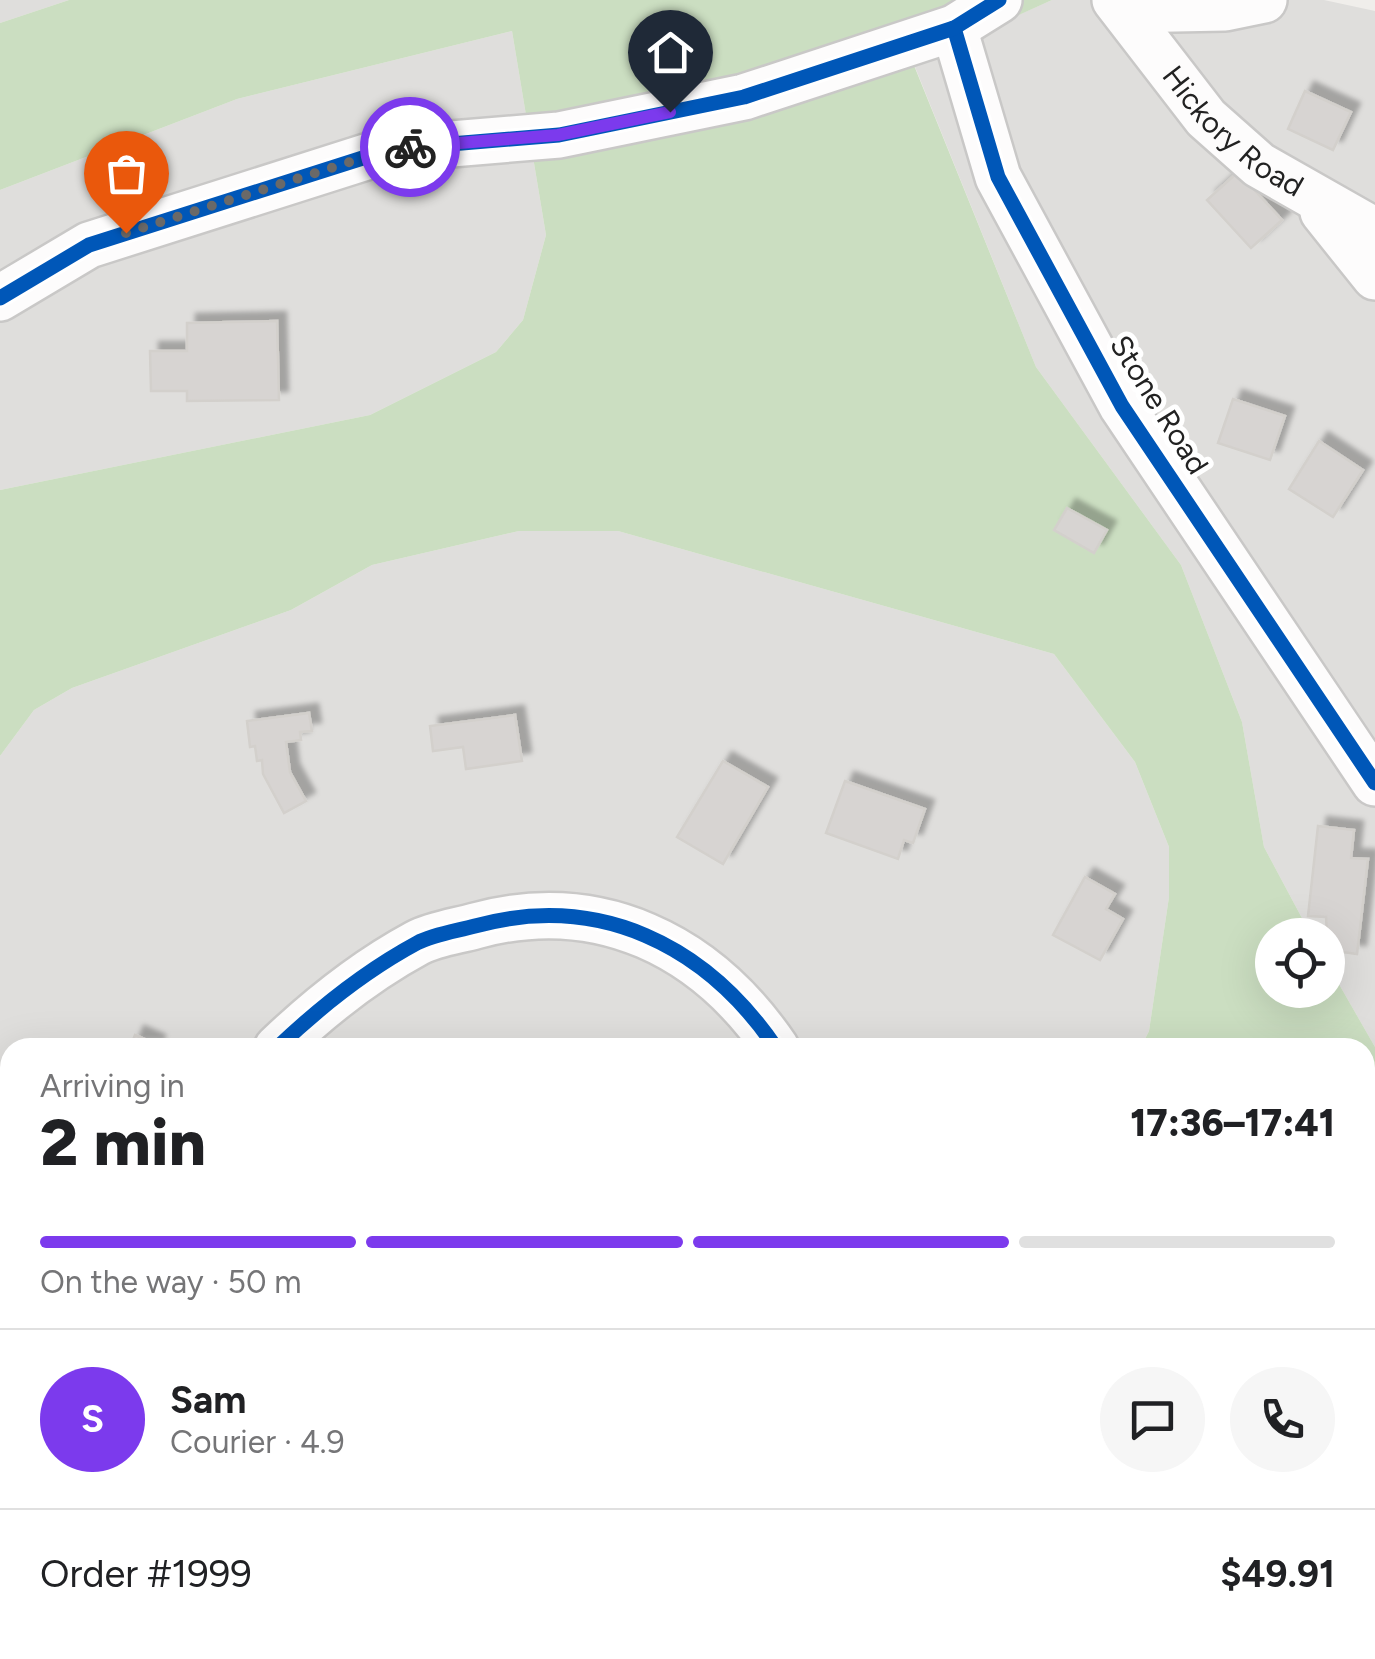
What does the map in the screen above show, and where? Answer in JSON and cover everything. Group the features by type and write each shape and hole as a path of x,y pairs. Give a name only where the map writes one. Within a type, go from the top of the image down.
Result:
{"street":[{"path":"0,298 89,244 391,149 558,135 744,98 954,28 999,0"},
{"path":"1120,5 1225,8 1264,0"},
{"name":"Hickory Road","path":"1120,5 1206,118 1259,165 1375,231"},
{"name":"Stone Road","path":"954,28 998,177 1122,406 1375,783"},
{"path":"1315,200 1375,277"},
{"path":"289,1038 332,997 420,941 499,919 570,913 644,932 705,968 757,1020 769,1038"}],"shaded area":[{"path":"0,0 69,0 0,23"},
{"path":"1052,0 1324,0 1375,11 1375,1038 1370,1038 1345,995 1345,918 1302,918 1264,847 1242,722 1181,565 1036,367 913,62"},
{"path":"512,31 546,235 523,320 496,352 370,415 0,490 0,190 237,99"},
{"path":"519,531 618,531 1054,654 1135,762 1169,847 1169,897 1146,1038 0,1038 0,756 34,710 72,688 291,610 372,565"}],"green space":[{"path":"69,0 1052,0 913,63 1036,367 1181,565 1242,722 1264,847 1302,918 1255,918 1255,1008 1345,1008 1345,995 1370,1038 1146,1038 1169,897 1169,847 1135,762 1054,654 618,531 519,531 372,565 291,610 72,688 34,710 0,756 0,490 370,415 496,352 523,320 546,235 512,31 237,99 0,190 0,23"}],"building":[{"path":"1305,91 1351,112 1333,150 1288,129"},
{"path":"1238,172 1282,220 1251,248 1207,200"},
{"path":"277,321 279,400 187,401 187,391 151,391 150,351 187,351 187,323"},
{"path":"1233,399 1285,416 1270,460 1218,443"},
{"path":"1319,441 1363,470 1333,517 1289,489"},
{"path":"1067,508 1107,530 1094,553 1054,530"},
{"path":"309,713 312,731 300,732 301,740 286,742 290,772 306,801 284,813 263,774 262,760 257,761 255,746 250,747 247,721"},
{"path":"515,715 522,761 466,769 463,747 433,751 430,726"},
{"path":"723,761 768,787 723,864 677,837"},
{"path":"845,781 925,809 913,843 904,840 898,859 826,833"},
{"path":"1318,826 1354,830 1351,858 1368,859 1357,954 1345,952 1345,918 1308,916"},
{"path":"1085,877 1115,894 1106,909 1123,919 1100,960 1053,935"}],"cycle path":[{"path":"0,298 89,245 391,149 559,135 744,97 954,28 999,0"},
{"path":"954,28 998,177 1122,406 1375,783"},
{"path":"288,1038 379,965 424,940 521,917 564,916 606,923 646,936 683,955 717,981 768,1038"}],"way so far":[{"path":"126,233 391,149 410,147"}],"route":[{"path":"410,147 558,135 670,112"}]}
